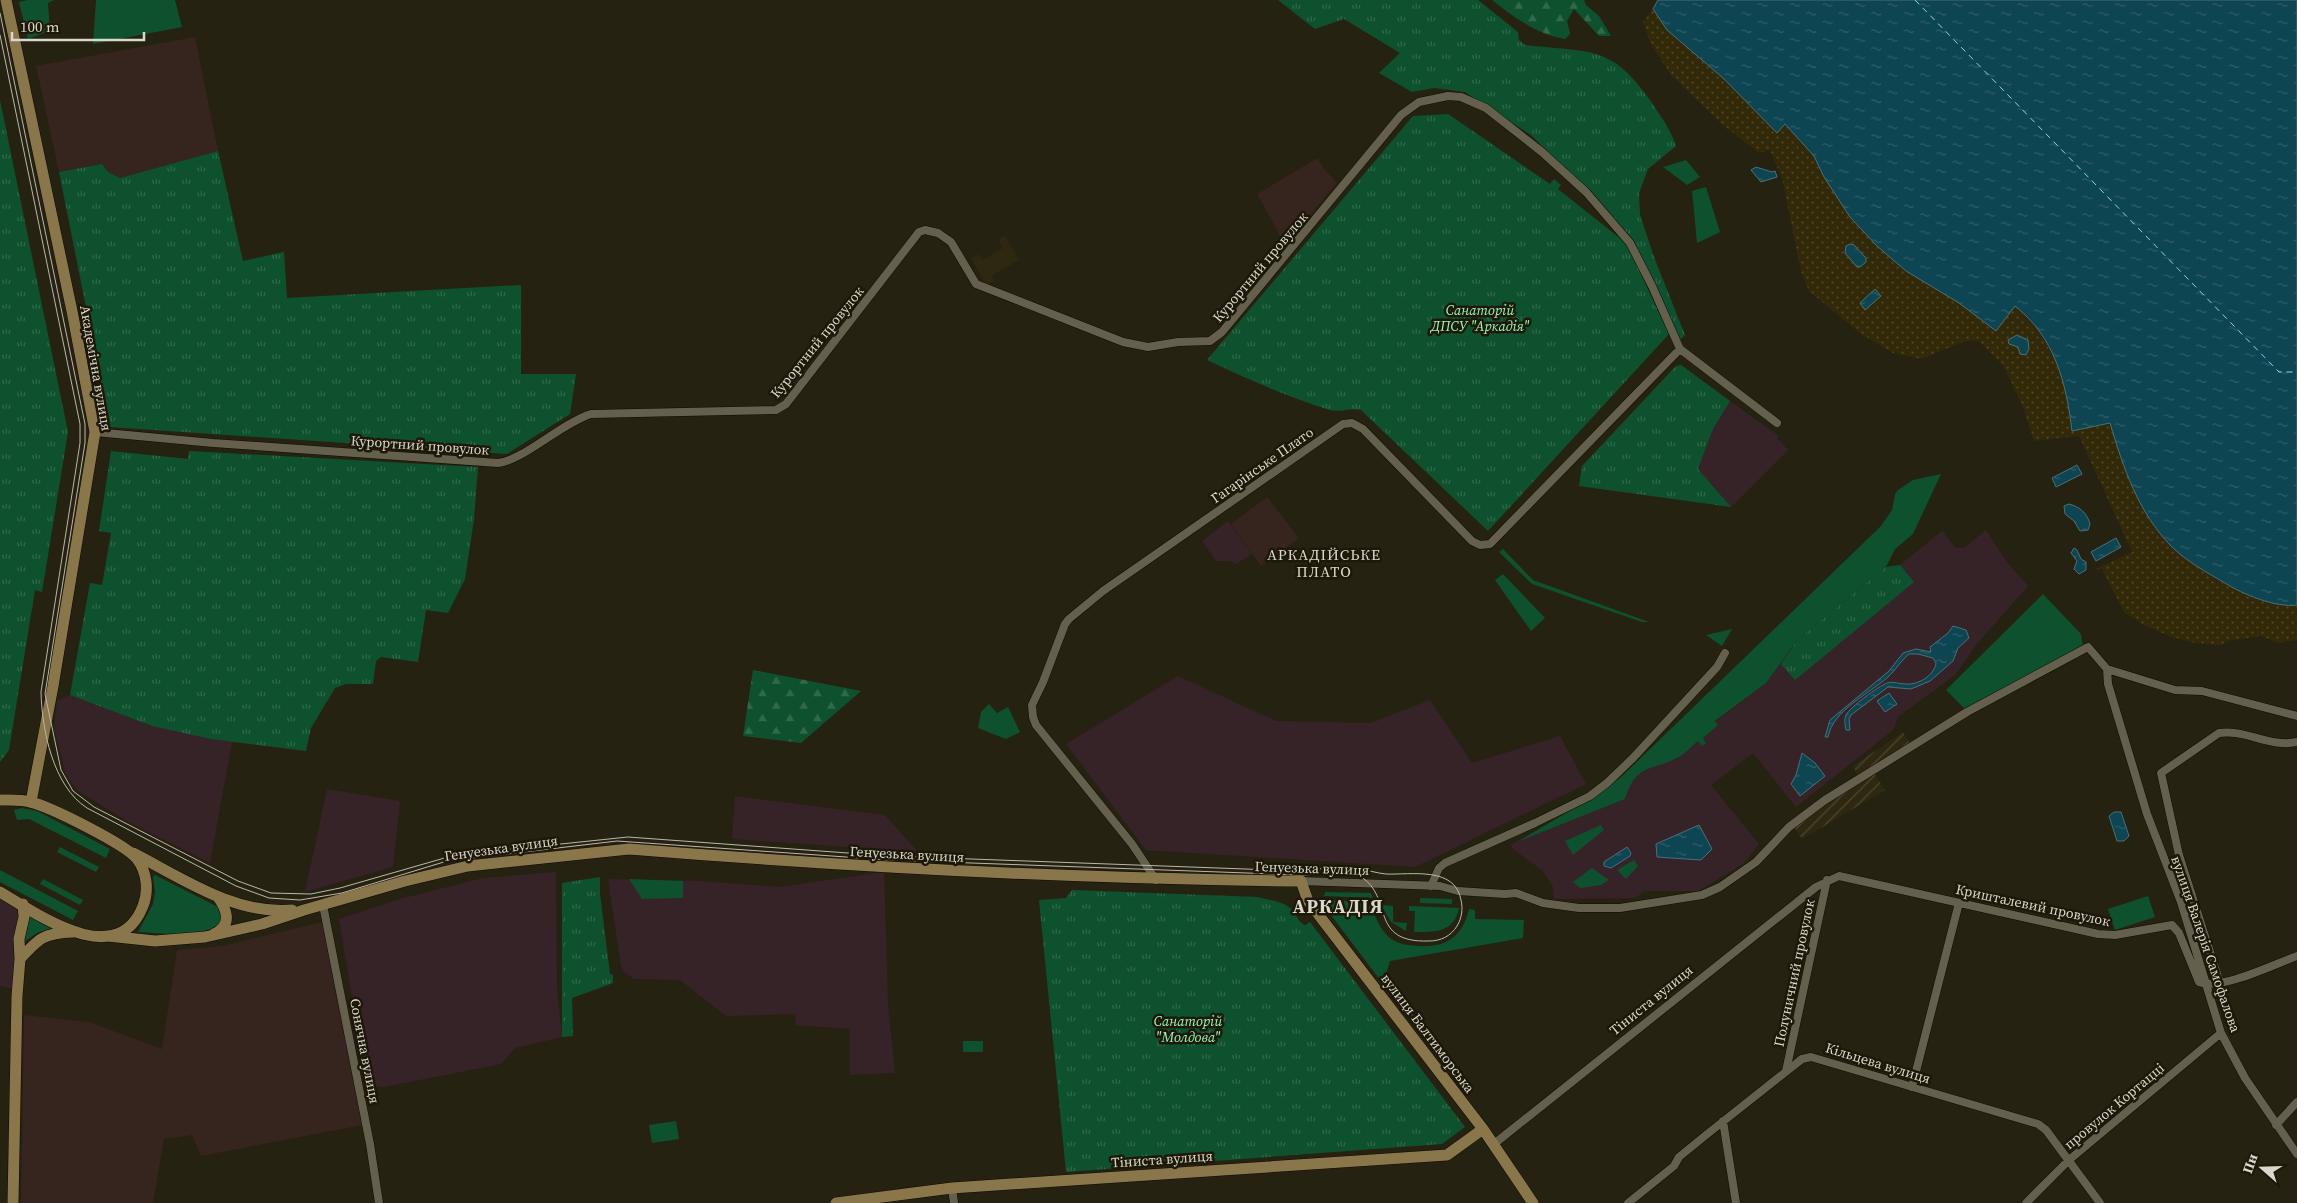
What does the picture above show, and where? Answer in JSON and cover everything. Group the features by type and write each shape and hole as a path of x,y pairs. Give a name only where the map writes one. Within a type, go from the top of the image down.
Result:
{"main road":[{"name":"Академічна вулиця","path":"6,0 72,311 95,432 32,802"},
{"name":"Генуезька вулиця","path":"0,800 16,799 32,802 216,895 251,908 268,911 304,910"},
{"path":"0,806 16,799"},
{"name":"Генуезька вулиця","path":"74,932 90,937 108,936 155,941 205,936 262,924 414,878 468,866 605,850 629,849 885,869 1156,880 1301,882"},
{"path":"108,936 126,928 133,922 139,914 146,896 142,868 131,852"},
{"name":"вулиця Балтиморська","path":"1301,882 1308,901 1483,1129 1533,1203"},
{"path":"0,892 74,932"},
{"path":"205,936 218,932 226,922 226,910 216,895"},
{"path":"13,1203 15,1056 20,959 19,939 24,910 22,904"},
{"path":"20,959 34,942 45,936 74,932"},
{"name":"Тіниста вулиця","path":"836,1203 952,1188 1447,1155 1483,1129"}],"street":[{"name":"Курортний провулок","path":"95,432 213,443 498,463 510,460 563,426 591,414 776,410 786,404 919,232 924,230 938,233 951,242 976,284 1071,322 1139,347 1210,341 1222,332 1254,290 1344,187 1411,106 1419,102 1448,96 1474,101 1549,158 1586,192 1630,244 1652,286 1680,349"},
{"path":"1680,349 1777,423"},
{"name":"Гагарінське Плато","path":"1156,880 1132,844 1036,725 1033,717 1034,697 1043,682 1065,624 1069,619 1103,591 1343,424 1352,423 1363,429 1472,541 1480,545 1490,544 1680,349"},
{"name":"Генуезька вулиця","path":"1301,882 1440,886 1458,891 1516,893 1544,903 1579,908 1620,908 1682,900 1720,887 1756,862 1790,828 1825,800 1967,712 2088,646 2107,670"},
{"path":"1431,886 1437,871 1445,863 1590,796 1607,783 1633,758 1718,667 1725,653"},
{"path":"2107,670 2175,690 2202,691 2297,716"},
{"name":"вулиця Валерія Самофалова","path":"2107,670 2108,684 2147,814 2181,902 2202,983 2220,1033 2245,1078 2297,1154"},
{"path":"2220,983 2179,855 2161,773 2219,733 2228,732 2281,743 2297,742"},
{"name":"Кришталевий провулок","path":"1827,880 1839,876 2098,934 2115,935 2172,925 2179,933 2202,983"},
{"name":"Полуничний провулок","path":"1786,1071 1827,880"},
{"name":"Тіниста вулиця","path":"1494,1144 1827,880"},
{"path":"1912,1087 1959,904"},
{"name":"Сонячна вулиця","path":"323,905 368,1135 379,1203"},
{"path":"2202,983 2220,983 2297,956"},
{"name":"провулок Кортацці","path":"2026,1203 2069,1160 2220,1033"},
{"name":"Кільцева вулиця","path":"1628,1203 1674,1166 1679,1157 1723,1121 1802,1059 1811,1057 2038,1124 2069,1160 2100,1203"},
{"path":"2276,1125 2297,1102"},
{"path":"1723,1121 1736,1203"},
{"path":"952,1188 954,1203"}],"shaded area":[{"path":"195,37 218,151 120,178 108,172 102,164 59,172 36,66"},
{"path":"1318,158 1325,170 1337,183 1285,245 1257,194"},
{"path":"1005,235 1019,260 992,276 994,281 987,286 971,258 978,254 983,260 1003,248 998,239"},
{"path":"1730,401 1779,436 1777,438 1788,450 1731,507 1698,469 1713,429"},
{"path":"1267,497 1299,538 1261,566 1231,524"},
{"path":"1228,521 1252,554 1236,564 1230,561 1216,561 1202,541"},
{"path":"1986,530 2006,561 2028,586 1976,645 1956,674 1899,716 1893,730 1796,807 1753,753 1711,785 1759,844 1743,864 1698,891 1645,891 1635,898 1554,899 1553,887 1543,871 1512,848 1511,844 1625,799 1630,782 1639,774 1658,764 1675,760 1699,741 1702,746 1702,738 1715,722 1766,683 1798,639 1886,567 1900,565 1942,531 1956,548 1964,548"},
{"path":"1178,676 1276,721 1371,723 1430,700 1472,763 1560,736 1586,784 1415,867 1146,850 1066,744"},
{"path":"70,695 152,726 232,742 210,863 129,822 78,791 66,775 54,727 57,701"},
{"path":"1903,732 1911,745 1858,776 1853,766"},
{"path":"1874,773 1885,790 1802,839 1793,825"},
{"path":"327,789 400,801 393,867 305,892"},
{"path":"735,796 885,815 918,852 732,839"},
{"path":"556,872 557,989 562,1037 515,1048 501,1064 384,1087 367,1086 339,919 400,899 483,878"},
{"path":"884,872 888,1005 895,1073 850,1075 850,1029 796,1025 795,1014 726,1016 680,980 634,979 624,972 621,966 608,879 698,881 780,887"},
{"path":"0,897 21,910 14,989 0,986"},
{"path":"322,922 363,1125 201,1156 192,1135 164,1139 153,1203 21,1203 24,1015 89,1022 162,1049 177,950 222,946"}],"green space":[{"path":"54,0 48,3 50,31 28,39 19,2"},
{"path":"96,0 175,0 182,27 93,44"},
{"path":"1278,0 1478,0 1518,32 1519,40 1525,45 1598,54 1611,60 1624,70 1652,103 1669,129 1676,146 1648,169 1639,193 1640,215 1654,257 1685,335 1679,341 1655,286 1599,202 1531,135 1465,92 1434,88 1412,92 1379,73 1400,53 1344,19 1315,29"},
{"path":"1492,0 1584,0 1586,5 1599,16 1611,36 1599,36 1574,9 1567,21 1570,34 1565,39 1554,37 1526,24"},
{"path":"0,100 68,432 42,592 35,590 9,750 0,762"},
{"name":"Санаторій ДПСУ \"Аркадія\"","path":"1448,114 1550,184 1554,179 1561,185 1558,189 1617,236 1625,240 1669,334 1488,531 1361,410 1330,410 1268,387 1207,360 1413,116"},
{"path":"218,151 243,261 284,252 287,298 521,285 521,374 576,374 570,414 507,454 110,427 59,172 102,164 108,172 120,178"},
{"path":"1686,160 1700,177 1687,185 1663,167"},
{"path":"1706,187 1720,232 1697,243 1692,191"},
{"path":"1681,365 1730,401 1713,429 1698,469 1731,507 1579,486 1582,466 1676,366"},
{"path":"111,451 188,459 189,451 478,467 474,519 465,579 448,613 426,610 418,662 381,657 376,661 373,684 346,684 335,688 311,728 306,751 211,739 152,726 70,695 90,583 102,585 111,533 99,531"},
{"path":"1941,474 1913,534 1895,549 1886,567 1798,639 1766,683 1715,721 1718,725 1703,738 1706,743 1702,746 1698,741 1676,759 1637,775 1625,799 1517,842 1598,794 1620,778 1881,526 1892,510 1895,494 1898,490 1913,480"},
{"path":"1503,549 1533,580 1649,622 1642,622 1532,584 1499,552"},
{"path":"1900,565 1914,582 1795,680 1781,664 1798,639 1886,567"},
{"path":"1503,574 1545,618 1531,631 1495,580"},
{"path":"2043,594 2081,634 2083,648 1966,710 1946,690"},
{"path":"1732,629 1722,646 1706,635"},
{"path":"753,670 861,691 801,743 743,736"},
{"path":"989,704 997,713 1008,707 1020,732 1006,739 978,728 981,712"},
{"path":"22,808 37,811 110,849 106,858 29,819 17,820 14,810"},
{"path":"1601,825 1604,830 1573,855 1565,841"},
{"path":"60,847 99,867 96,872 57,852"},
{"path":"1634,860 1638,866 1626,879 1617,870"},
{"path":"1592,868 1609,880 1601,885 1580,888 1573,882"},
{"path":"0,870 78,911 73,920 0,882"},
{"path":"155,875 218,907 222,923 213,928 192,933 138,932 153,904 155,892 153,877"},
{"path":"600,877 600,894 610,974 613,975 613,983 572,998 573,1036 562,1037 562,883"},
{"path":"43,879 83,900 80,905 40,884"},
{"path":"629,879 683,881 683,898 642,899"},
{"name":"Санаторій \"Молдова\"","path":"1072,890 1257,897 1276,901 1288,907 1302,924 1305,925 1310,922 1465,1127 1442,1144 1066,1172 1039,900 1066,898"},
{"path":"1325,892 1371,893 1373,898 1324,896"},
{"path":"2148,896 2155,917 2115,930 2108,909"},
{"path":"1420,898 1452,899 1452,904 1420,903"},
{"path":"1324,900 1369,902 1386,934 1393,940 1404,944 1429,946 1445,942 1458,933 1469,909 1475,910 1475,919 1524,920 1523,938 1390,961 1385,977 1418,1021 1414,1025 1328,911"},
{"path":"1381,905 1393,906 1393,922 1407,923 1406,931 1391,922"},
{"path":"1409,906 1459,908 1453,922 1448,927 1436,931 1414,932 1415,911 1409,911"},
{"path":"30,917 51,928 37,933 25,941"},
{"path":"963,1041 983,1041 983,1052 963,1052"},
{"path":"676,1121 679,1139 652,1143 649,1125"}],"sand":[{"path":"1653,9 1667,30 1723,78 1777,133 1785,124 1814,156 1850,217 1877,246 1906,271 1959,303 1996,331 2015,306 2033,325 2047,346 2059,369 2067,394 2104,418 2111,426 2132,486 2160,533 2183,556 2213,577 2230,586 2266,601 2283,605 2297,605 2297,640 2277,643 2262,636 2232,640 2220,645 2195,643 2172,637 2144,625 2124,612 2102,569 2094,570 2132,552 2079,436 2034,441 2023,407 2003,365 1979,341 1965,341 1921,359 1893,353 1861,334 1809,291 1801,271 1782,178 1770,150 1759,153 1723,125 1671,75 1650,42 1643,22"}],"water":[{"path":"1658,0 2297,0 2297,605 2269,602 2240,592 2196,566 2171,546 2149,519 2133,488 2120,456 2110,423 2072,431 2066,395 2056,362 2040,332 2029,319 2015,306 1996,331 1959,303 1906,271 1877,246 1850,217 1824,177 1814,156 1785,124 1777,133 1723,78 1667,30 1653,9"},
{"path":"1756,167 1772,172 1775,171 1777,177 1761,182 1751,170"},
{"path":"1854,245 1866,258 1866,262 1860,267 1856,266 1845,253 1846,246"},
{"path":"1875,289 1881,296 1865,310 1860,303"},
{"path":"2017,335 2028,340 2029,349 2026,355 2020,354 2018,347 2009,344 2008,340"},
{"path":"2077,465 2082,474 2056,487 2052,478"},
{"path":"2069,504 2080,509 2085,514 2090,524 2088,530 2080,531 2074,521 2065,514 2064,506"},
{"path":"2116,538 2121,547 2096,561 2091,552"},
{"path":"2074,548 2081,559 2086,562 2086,570 2079,574 2074,569 2077,561 2071,553"},
{"path":"1953,626 1966,630 1969,638 1958,648 1953,661 1930,681 1911,689 1888,687 1851,715 1849,719 1850,730 1846,730 1845,719 1849,711 1878,688 1890,682 1915,683 1929,676 1935,668 1936,663 1933,658 1909,654 1888,677 1844,711 1831,727 1828,737 1825,737 1830,720 1889,671 1903,653 1916,649 1931,652 1930,647 1948,633"},
{"path":"1889,693 1897,704 1885,712 1877,701"},
{"path":"1802,753 1815,763 1825,776 1800,796 1791,784 1796,775"},
{"path":"2114,812 2121,812 2129,836 2124,841 2117,841 2109,816"},
{"path":"1699,825 1712,849 1701,860 1657,857 1656,844"},
{"path":"1627,847 1631,853 1630,856 1611,868 1604,866 1604,862"}],"ferry route":[{"path":"1915,0 2279,372 2297,372"}],"tram line":[{"path":"0,13 85,424 85,443 45,694 61,770 73,791 94,807 238,881 271,893 311,894 340,888 455,855 628,837 889,856 1300,871 1350,867 1386,874 1431,875 1441,877 1457,889 1462,910 1455,930 1442,939 1433,941 1410,940 1397,935 1389,927 1371,886 1361,877 1347,872 1302,875 889,860 617,841 447,861 342,893 300,900 269,898 236,886 87,808 75,798 58,772 47,740 41,692 80,443 80,424 0,35"}],"district":[{"name":"АРКАДІЙСЬКЕ ПЛАТО","path":"1324,564"},
{"name":"АРКАДІЯ","path":"1338,906"}]}
